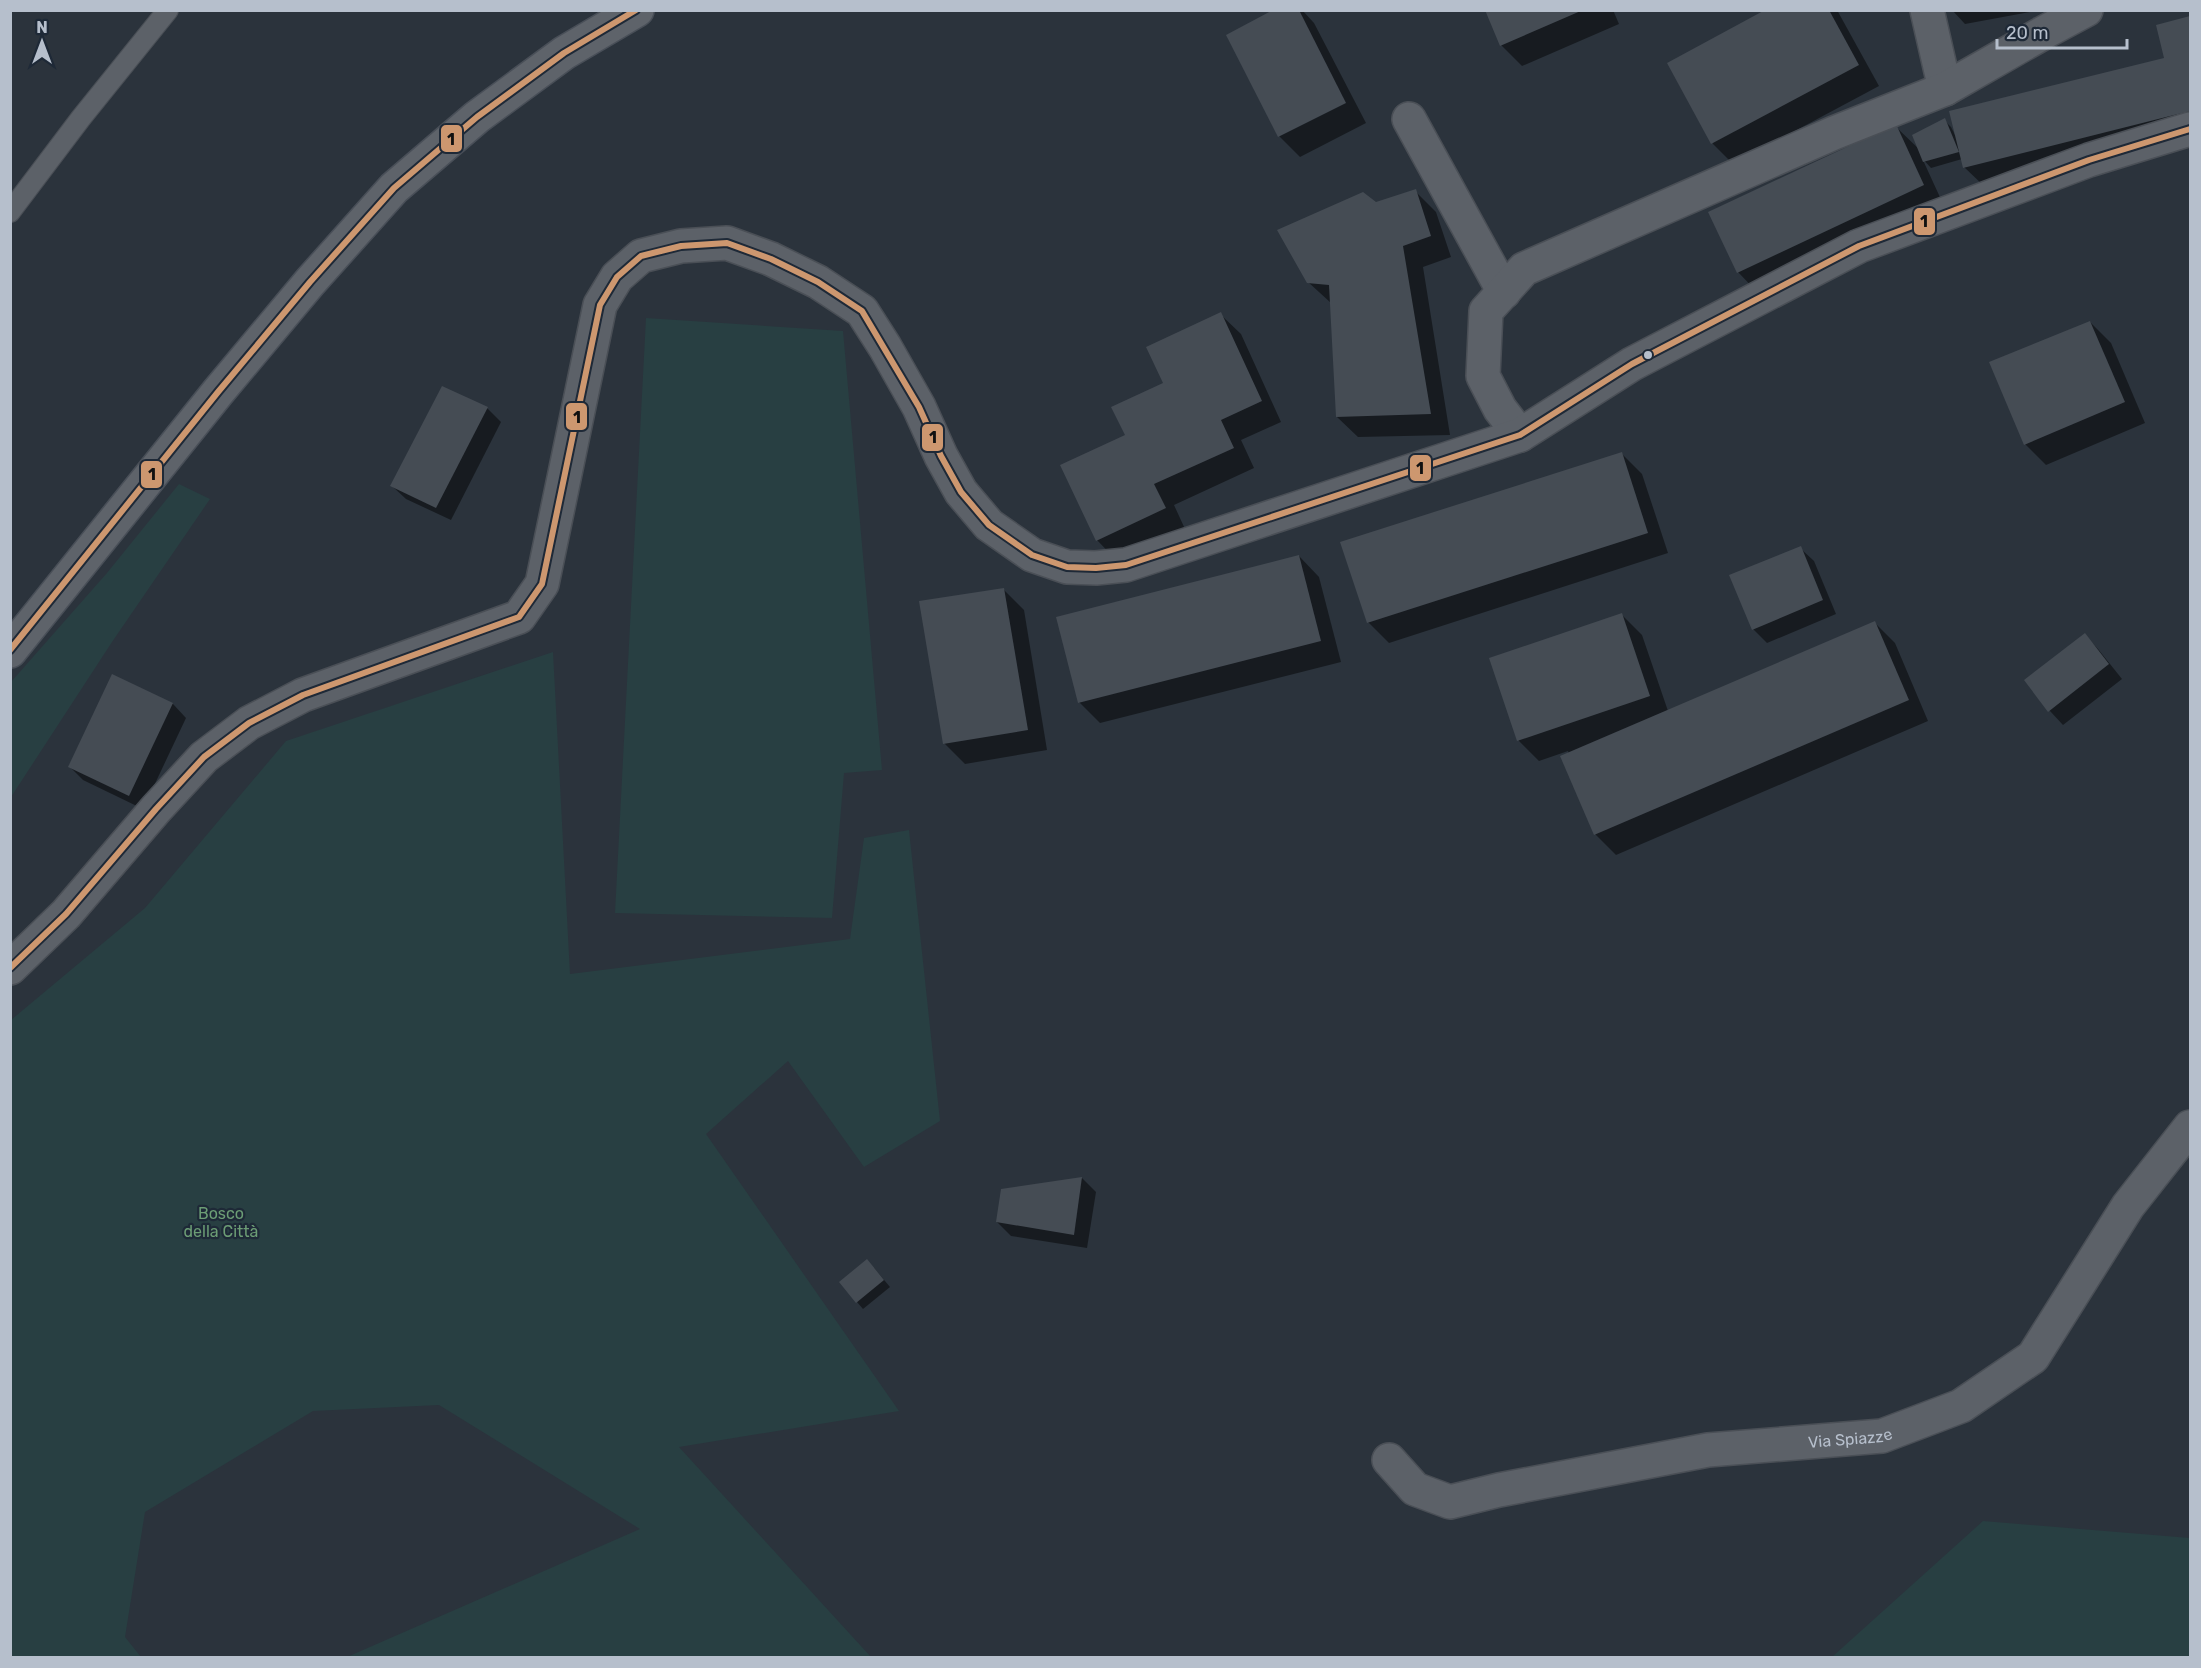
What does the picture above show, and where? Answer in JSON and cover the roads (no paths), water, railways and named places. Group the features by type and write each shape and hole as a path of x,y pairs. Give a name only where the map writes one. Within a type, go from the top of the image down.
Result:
{"main road":[{"path":"10,651 218,392 310,282 394,188 487,110 564,54 637,10"}],"street":[{"path":"1927,10 1945,89"},
{"path":"1520,435 1500,409 1483,376 1486,310 1524,269 1834,133 1945,89 2086,10"},
{"path":"1410,119 1504,292"},
{"path":"10,968 66,914 204,757 249,723 303,694 519,617 542,584 600,305 617,277 641,256 681,246 727,243 771,259 818,282 862,311 919,407 941,456 961,492 989,525 1032,555 1067,567 1096,568 1126,565 1520,435 1632,364 1859,246 2089,160 2190,129"},
{"name":"Via Spiazze","path":"1389,1460 1414,1489 1450,1502 1499,1490 1708,1450 1882,1436 1961,1406 2033,1357 2128,1206 2190,1127"}],"lane":[{"path":"10,212 81,118 168,10"}],"park label":[{"name":"Bosco della Città","path":"221,1222"}]}
